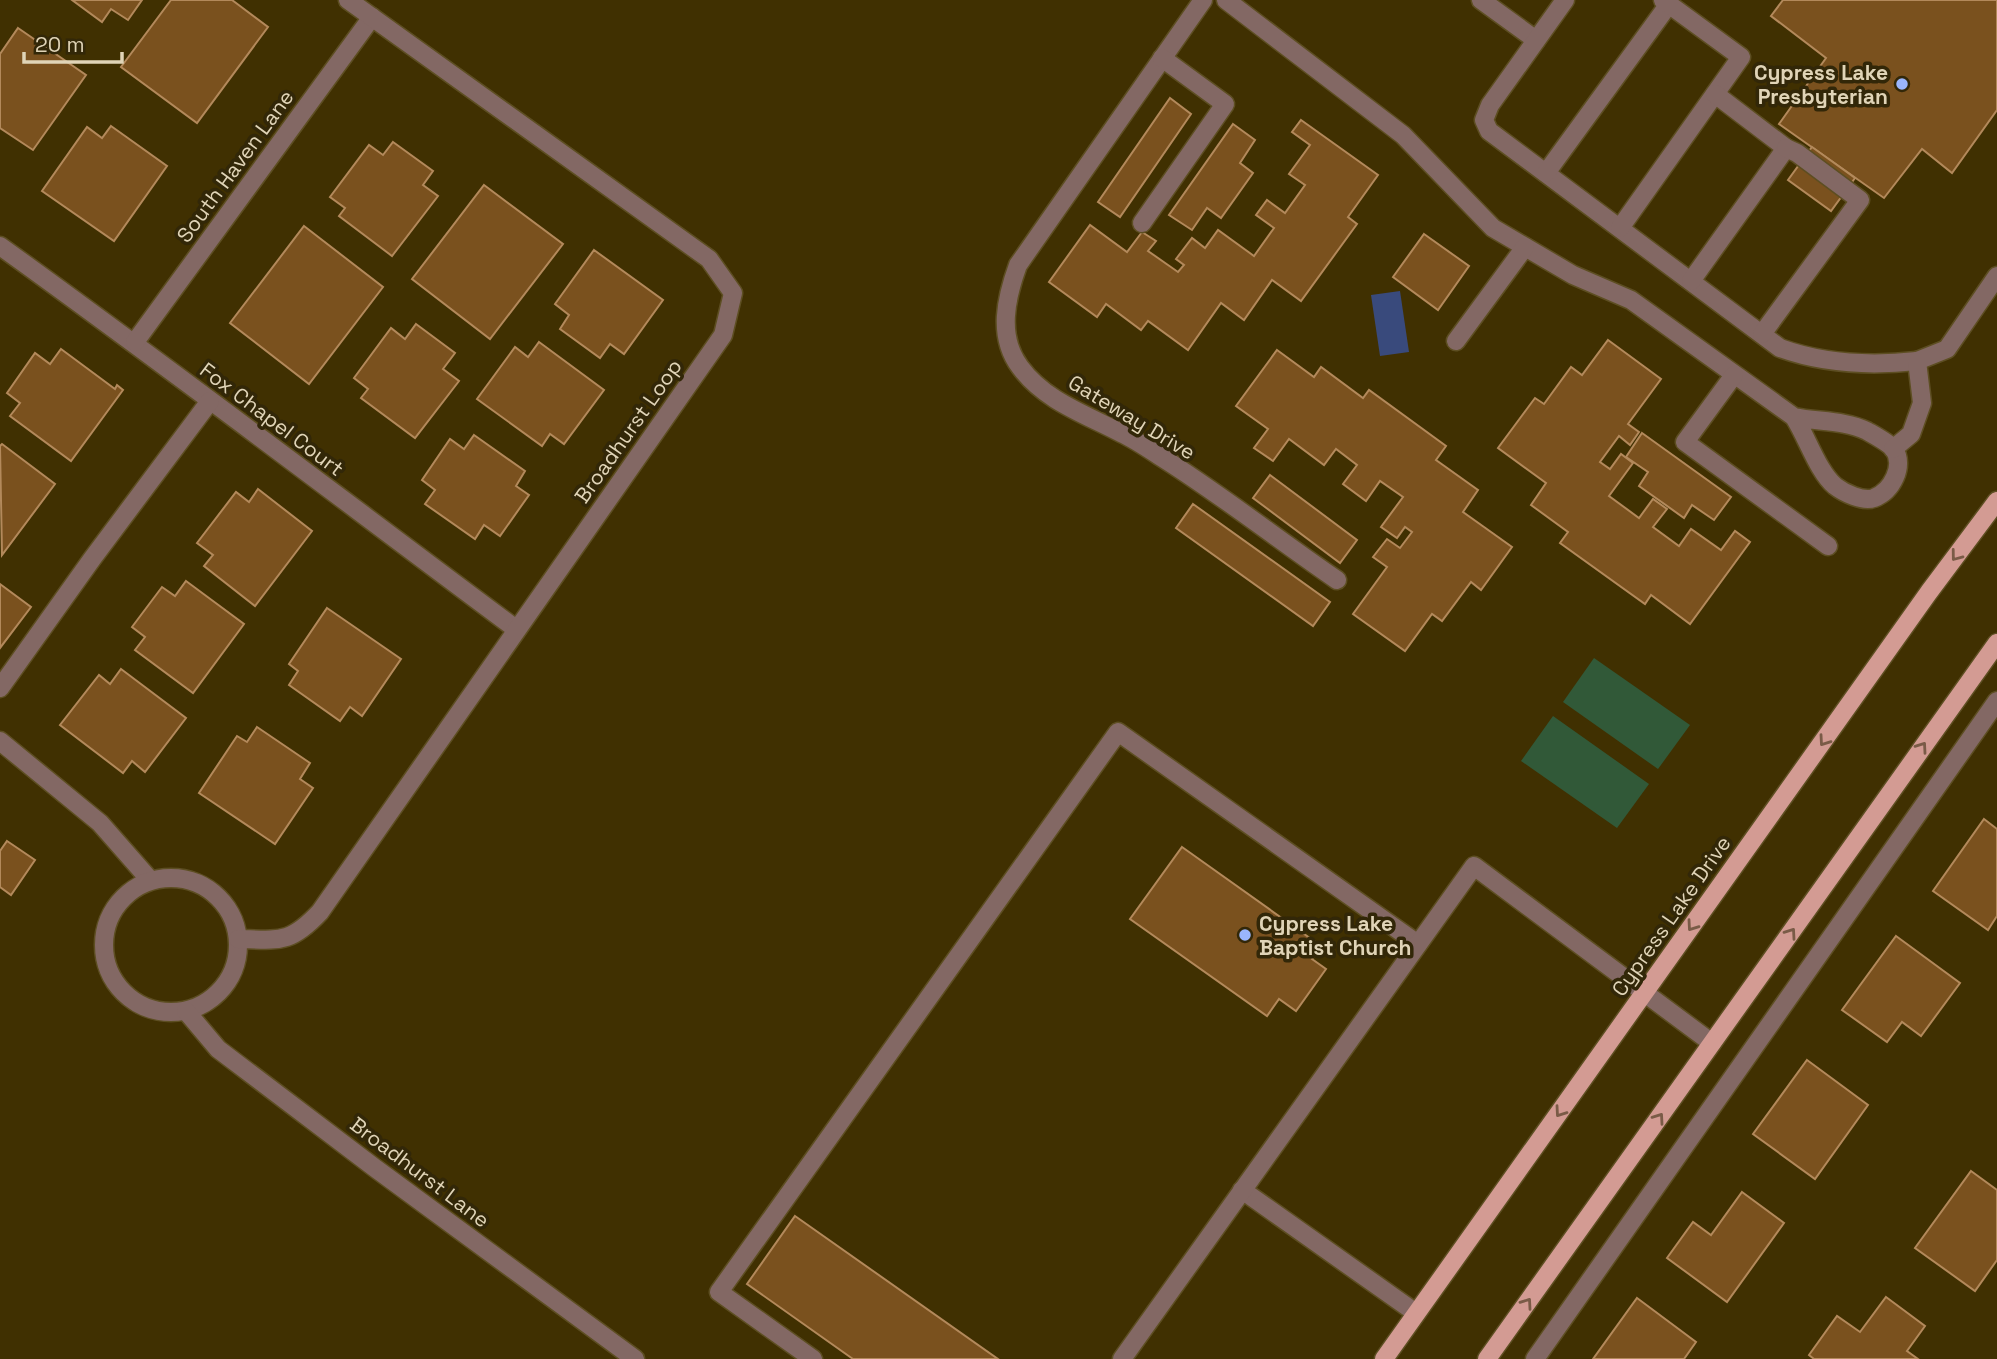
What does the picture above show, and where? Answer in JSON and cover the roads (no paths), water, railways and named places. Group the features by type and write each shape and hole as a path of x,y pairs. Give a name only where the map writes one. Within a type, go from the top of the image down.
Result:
{"main road":[{"name":"Cypress Lake Drive","path":"1384,1359 1929,592 1997,501"},
{"path":"1487,1359 1997,643"}],"street":[{"name":"Broadhurst Loop","path":"238,939 281,940 302,931 320,912 723,335 733,293 709,259 348,0"},
{"name":"Gateway Drive","path":"1203,0 1018,265 1008,292 1005,319 1009,346 1019,366 1038,386 1063,405 1121,432 1161,457 1336,580"},
{"path":"1226,0 1403,135 1493,228 1573,275 1632,300 1794,417 1817,422 1837,422 1867,431 1893,449 1898,464 1895,478 1884,492 1872,499 1853,496 1835,486 1820,469 1807,438 1794,417"},
{"path":"1481,0 1536,40"},
{"path":"1565,0 1489,105 1484,120 1489,131 1780,348 1802,356 1832,361 1886,364 1917,361 1947,349 1997,276"},
{"path":"1546,173 1666,2 1741,57 1620,228"},
{"name":"South Haven Lane","path":"135,342 372,17"},
{"path":"1142,223 1225,104 1162,58"},
{"path":"1715,94 1860,200 1762,334"},
{"path":"1691,281 1786,148"},
{"name":"Fox Chapel Court","path":"0,246 135,342 516,629"},
{"path":"1456,341 1525,247"},
{"path":"1893,449 1911,434 1922,403 1917,361"},
{"path":"1734,375 1685,442 1828,546"},
{"path":"0,688 210,401"},
{"path":"1535,1359 1997,701"},
{"path":"813,1359 719,1292 1118,732 1418,944"},
{"path":"0,741 100,823 150,880"},
{"path":"1122,1359 1474,866 1712,1043"},
{"path":"174,876 198,882 218,896 232,915 238,939 236,963 225,984 208,1001 186,1011 163,1012 141,1006 122,993 109,974 103,951 105,928 114,907 130,890 150,880 174,876"},
{"name":"Broadhurst Lane","path":"186,1011 218,1049 635,1359"},
{"path":"1242,1190 1416,1313"}],"water":[{"path":"1400,291 1409,352 1380,356 1371,295"}],"place":[{"name":"Cypress Lake Presbyterian","path":"1902,84"},
{"name":"Cypress Lake Baptist Church","path":"1245,935"}]}
